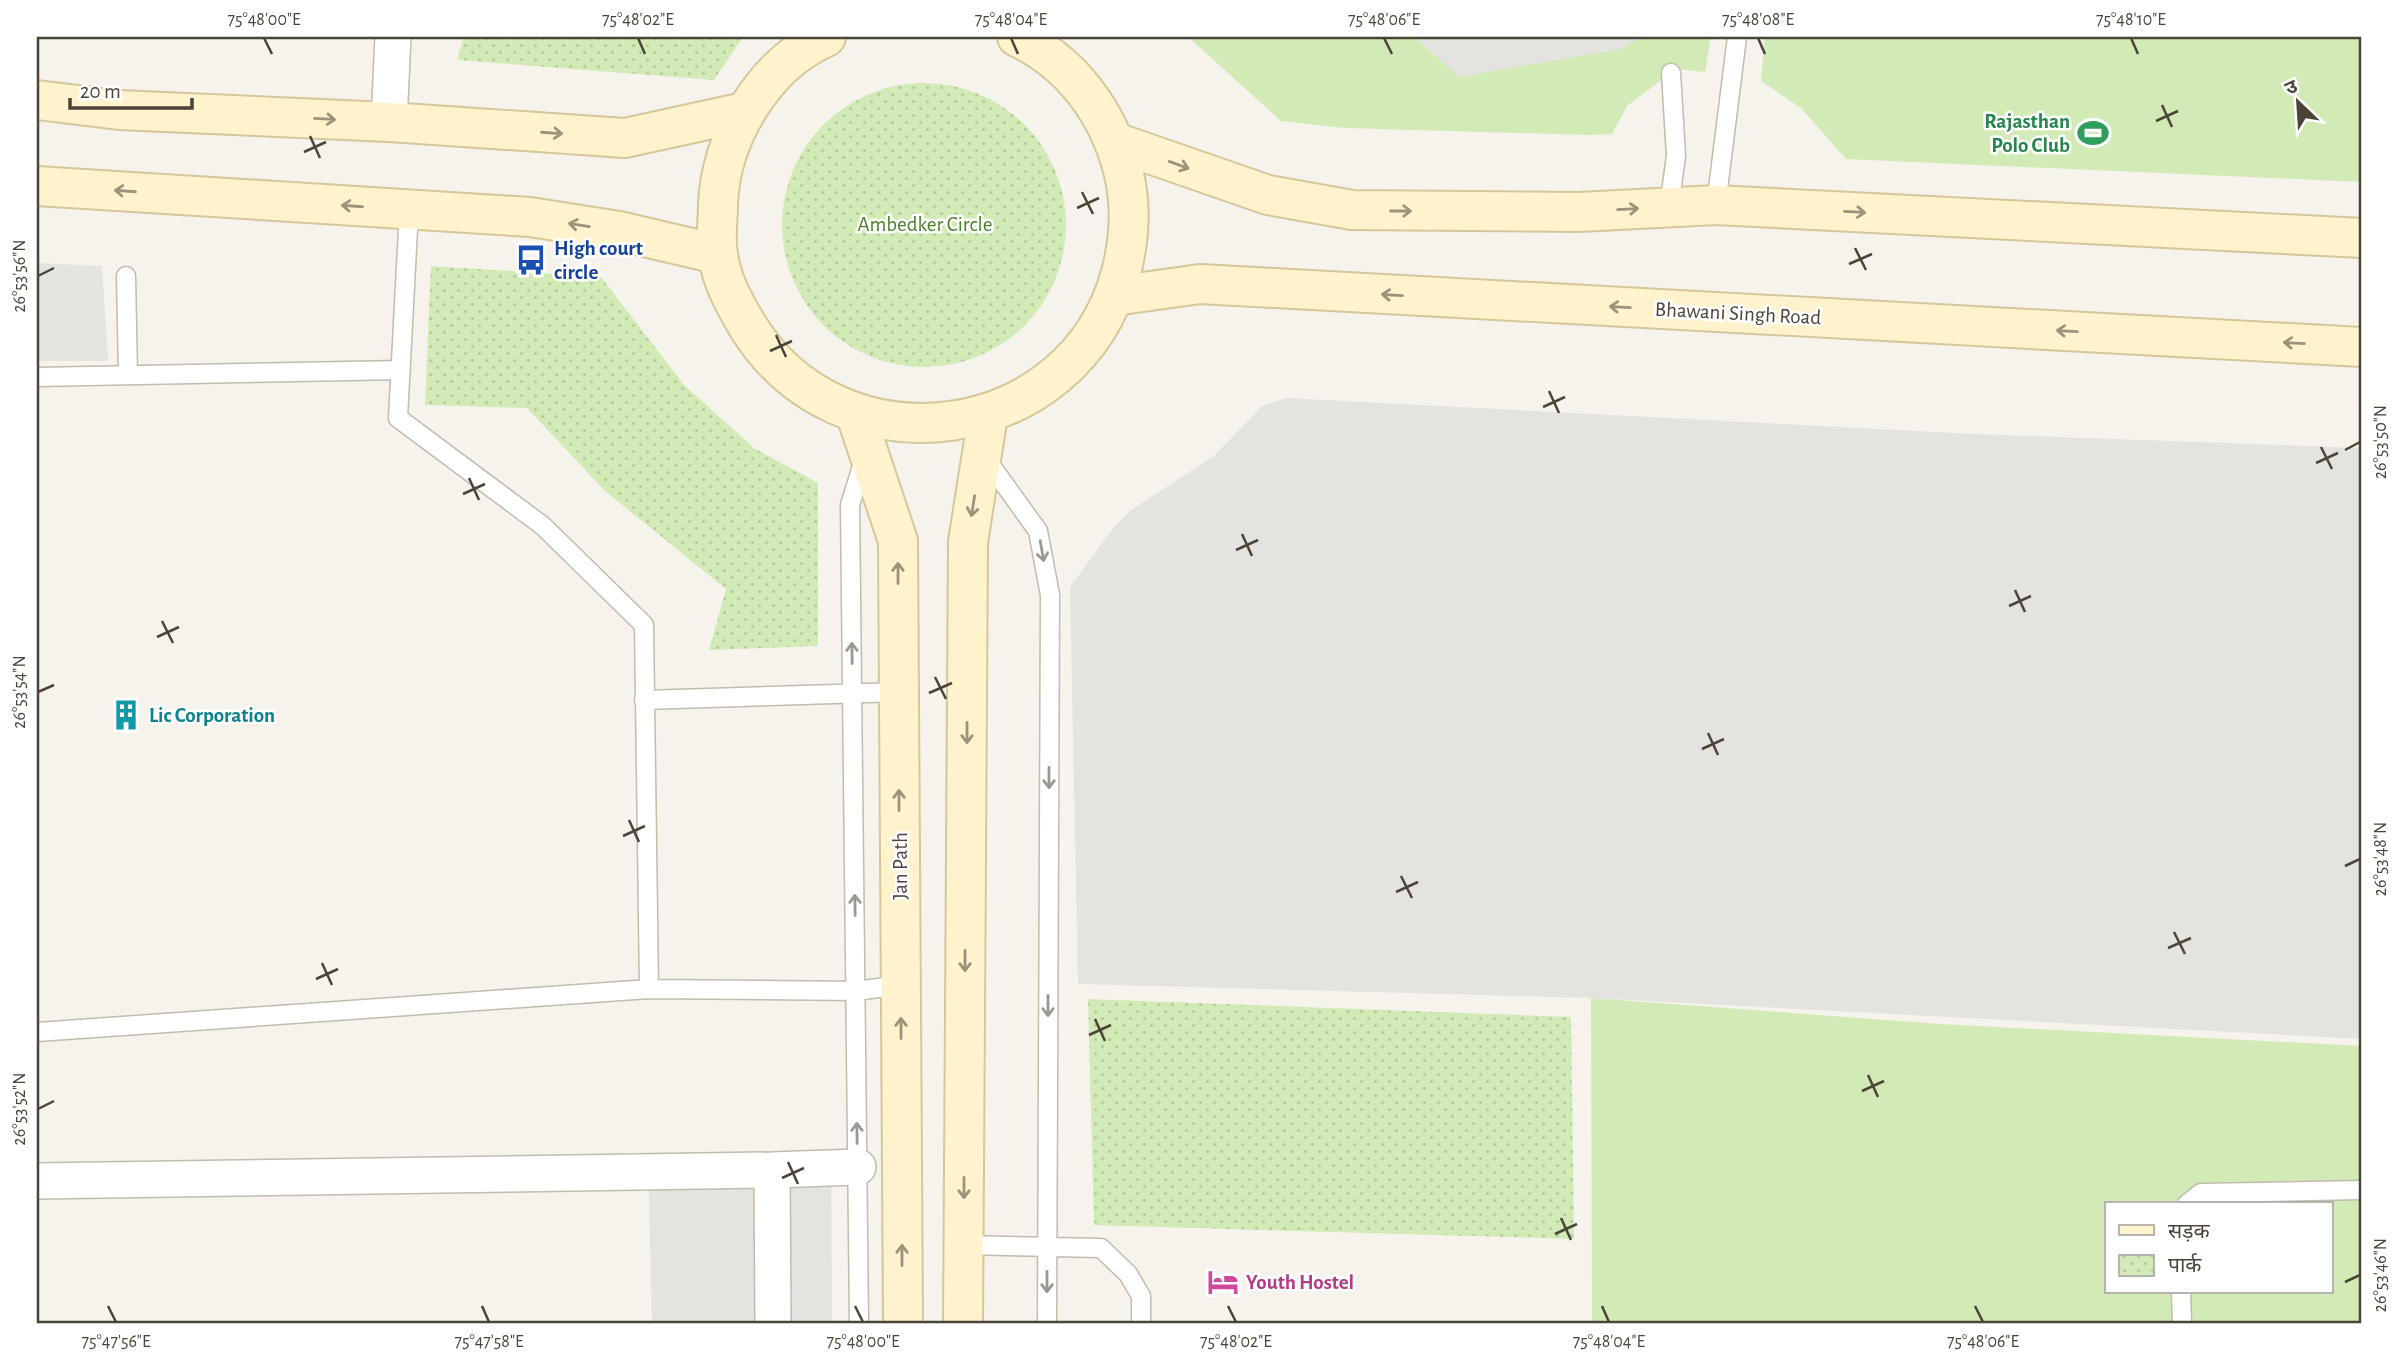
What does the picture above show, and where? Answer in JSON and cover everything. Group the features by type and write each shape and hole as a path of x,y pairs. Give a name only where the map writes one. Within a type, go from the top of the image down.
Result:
{"main road":[{"path":"826,37 771,77 744,112 719,178 717,254 731,298 763,352 861,432 988,415 1049,382 1091,339 1114,296 1129,243 1129,193 1115,142 1083,86 1042,48 1017,37"},
{"path":"37,100 119,110 389,122 625,138 744,112"},
{"path":"1115,142 1268,195 1352,210 1579,212 1716,205 2362,238"},
{"path":"42,182 530,217 619,231 717,254"},
{"name":"Bhawani Singh Road","path":"1114,296 1200,284 2362,347"},
{"path":"963,1323 968,542 988,415"},
{"name":"Jan Path","path":"861,432 898,541 903,1323"}],"street":[{"path":"389,122 393,37"},
{"path":"37,1181 858,1167"},
{"path":"772,1170 772,1323"}],"lane":[{"path":"1716,205 1737,37"},
{"path":"1670,207 1676,156 1671,73"},
{"path":"409,210 398,418 543,526 644,625 649,989"},
{"path":"126,276 128,375"},
{"path":"37,377 401,370"},
{"path":"859,1323 850,505 861,432"},
{"path":"982,453 1038,531 1050,595 1047,1323"},
{"path":"644,700 899,692"},
{"path":"37,1032 649,989 856,991 901,985"},
{"path":"2190,1202 2201,1193 2362,1190"},
{"path":"963,1245 1101,1248 1128,1274 1142,1296 1142,1323"},
{"path":"2181,1294 2182,1323"}],"green space":[{"path":"464,37 743,37 714,80 457,60"},
{"path":"1188,37 1711,37 1705,72 1676,69 1627,106 1612,134 1590,135 1344,128 1281,121"},
{"name":"Rajasthan Polo Club","path":"1765,37 2362,37 2362,182 1846,159 1801,108 1761,81"},
{"name":"Ambedker Circle","path":"924,83 965,89 991,100 1014,115 1034,135 1049,158 1060,184 1066,225 1060,266 1049,292 1034,315 1014,335 991,350 965,361 924,367 883,361 857,350 834,335 814,315 799,292 788,266 782,225 788,184 799,158 814,135 834,115 857,100 883,89"},
{"path":"431,266 601,277 684,385 754,448 818,483 818,646 709,650 726,589 604,490 527,408 425,405"},
{"path":"1591,998 1940,1024 2362,1046 2362,1323 1592,1323"},
{"path":"1088,999 1571,1017 1574,1239 1094,1225"}],"shaded area":[{"path":"1414,37 1640,37 1621,49 1459,77"},
{"path":"37,263 102,266 108,361 37,361"},
{"path":"1286,398 1974,434 2362,448 2362,1039 1591,998 1078,984 1070,587 1114,527 1130,511 1215,455 1262,406"},
{"path":"831,1149 832,1323 652,1323 648,1157"}],"place":[{"name":"Rajasthan Polo Club","path":"2093,133"},
{"name":"High court circle","path":"531,260"},
{"name":"Lic Corporation","path":"126,715"},
{"name":"Youth Hostel","path":"1223,1282"}]}
